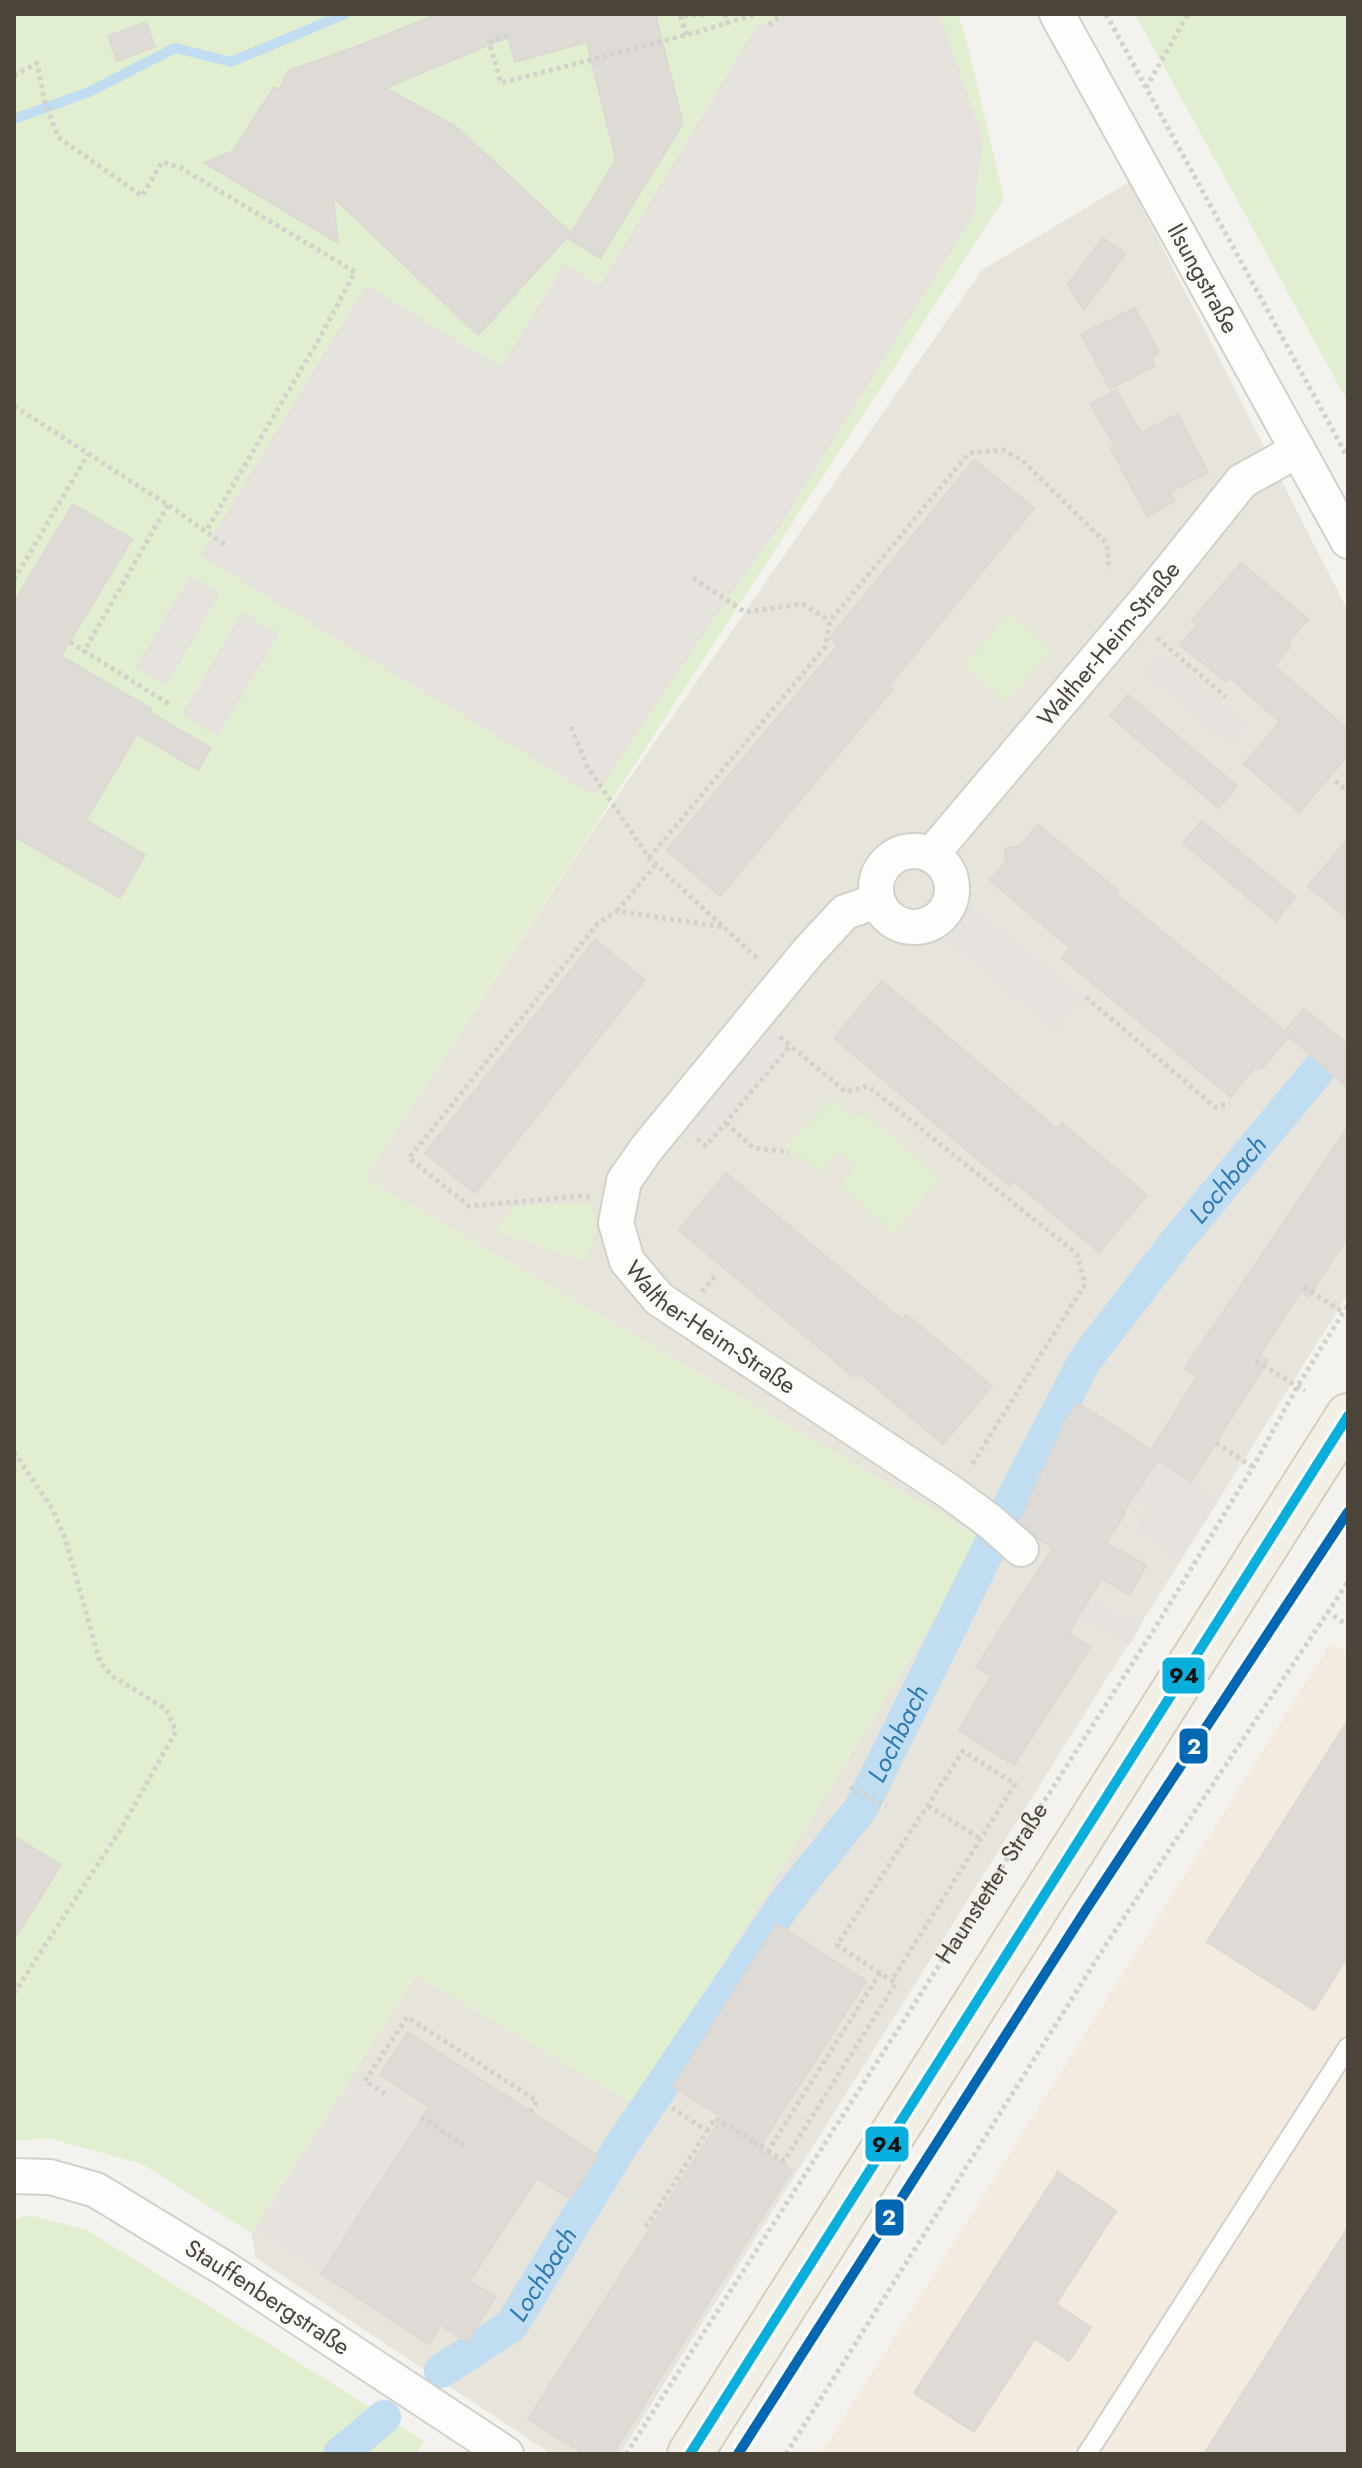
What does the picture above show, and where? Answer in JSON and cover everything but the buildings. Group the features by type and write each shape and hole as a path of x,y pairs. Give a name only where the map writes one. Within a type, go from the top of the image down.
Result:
{"main road":[{"name":"Haunstetter Straße","path":"690,2454 1348,1416"}],"street":[{"name":"Ilsungstraße","path":"1057,14 1348,541"},
{"name":"Walther-Heim-Straße","path":"931,855 1242,481 1298,450"},
{"path":"906,851 931,855 949,872 951,897 946,910 937,920 926,925 900,925 889,919 877,901 875,888 884,864 906,851"},
{"name":"Walther-Heim-Straße","path":"877,901 845,912 782,983 671,1119 624,1181 616,1223 627,1261 659,1299 937,1483 1009,1538"},
{"name":"Stauffenbergstraße","path":"14,2176 50,2177 96,2190 227,2270 506,2454"}],"lane":[{"path":"1087,2454 1348,2047"}],"path":[{"path":"687,35 680,16 707,14"},
{"path":"725,14 728,24"},
{"path":"508,36 489,42 501,83 756,14"},
{"path":"769,25 783,14"},
{"path":"1106,14 1348,458"},
{"path":"1146,88 1188,14"},
{"path":"14,76 37,63 44,99 58,137 142,196 162,162 181,168 355,272 206,531"},
{"path":"14,406 225,545"},
{"path":"649,858 825,647 830,621 969,453 1003,450 1022,460 1107,544 1109,570"},
{"path":"14,580 88,454"},
{"path":"84,651 168,505"},
{"path":"693,578 745,612 803,604 830,621"},
{"path":"1132,617 1226,697"},
{"path":"70,642 171,705"},
{"path":"571,727 587,766 649,858 782,983"},
{"path":"1335,781 1348,791"},
{"path":"584,1196 469,1206 409,1158 598,923 617,911 656,864"},
{"path":"617,911 723,927"},
{"path":"1086,997 1215,1107 1230,1103"},
{"path":"671,1119 706,1146 790,1046 846,1092 868,1086 1077,1254 1085,1284 965,1475"},
{"path":"726,1123 753,1148 789,1152"},
{"path":"1304,1287 1343,1312"},
{"name":"Haunstetter Straße","path":"626,2454 1155,1628 1348,1305"},
{"path":"1256,1361 1305,1391"},
{"path":"1216,1443 1253,1467"},
{"path":"14,1452 52,1508 65,1538 100,1662 112,1676 166,1709 176,1731 121,1829 14,1993"},
{"path":"786,2454 1107,1943 1348,1582"},
{"path":"1327,1611 1348,1626"},
{"path":"646,2227 715,2118 784,2161 896,1983 837,1945 963,1751 1015,1784 892,1980"},
{"path":"850,1787 884,1805"},
{"path":"928,1806 981,1839"},
{"path":"768,2151 880,1973"},
{"path":"385,2094 365,2081 407,2017 537,2101 530,2112"},
{"path":"672,2108 707,2131"},
{"path":"421,2117 467,2147"}],"shaded area":[{"path":"791,14 939,14 983,136 974,215 780,526 595,796 200,556 366,285 501,367 564,264 600,285 757,25"},
{"path":"1129,182 1348,611 1348,1294 620,2454 551,2454 256,2258 251,2233 416,1975 636,2105 983,1539 365,1178 582,847 982,270"},
{"path":"190,576 220,594 166,686 135,668"},
{"path":"242,612 279,634 218,736 182,714"},
{"path":"1162,652 1251,725 1230,748 1143,675"},
{"path":"964,896 1086,997 1055,1034 935,933"},
{"path":"755,1016 790,1046 706,1146 671,1119"},
{"path":"1153,1457 1219,1498 1179,1563 1135,1532 1147,1504 1131,1497"},
{"path":"1038,1567 1141,1625 1129,1646 1077,1619 1028,1587"},
{"path":"1331,1642 1348,1653 1348,2454 821,2454"},
{"path":"362,2069 427,2112 321,2274 257,2232"}],"green space":[{"path":"14,14 958,14 1004,199 365,1178 983,1539 636,2105 416,1975 251,2233 142,2164 48,2138 14,2141"},
{"path":"1135,14 1348,14 1348,402"},
{"path":"1009,613 1052,650 1006,702 964,665"},
{"path":"831,1099 853,1116 866,1114 940,1178 893,1233 840,1185 856,1166 840,1152 822,1171 784,1148"},
{"path":"590,1203 595,1218 595,1233 585,1261 496,1231 514,1206"},
{"path":"30,2215 87,2230 424,2441 416,2454 14,2454 14,2220"}],"water":[{"path":"982,1563 883,1763 886,1737 905,1705 909,1678 952,1602 971,1573"}],"waterway":[{"path":"14,119 89,92 175,48 231,62 345,14"},
{"name":"Lochbach","path":"441,2371 511,2326 621,2146 788,1899 861,1808 1085,1360 1176,1242 1320,1068"},
{"name":"Lochbach","path":"340,2454 384,2417"}],"transit line":[{"name":"94","path":"690,2454 1348,1416"},
{"name":"2","path":"738,2454 1087,1908 1348,1512"}]}
